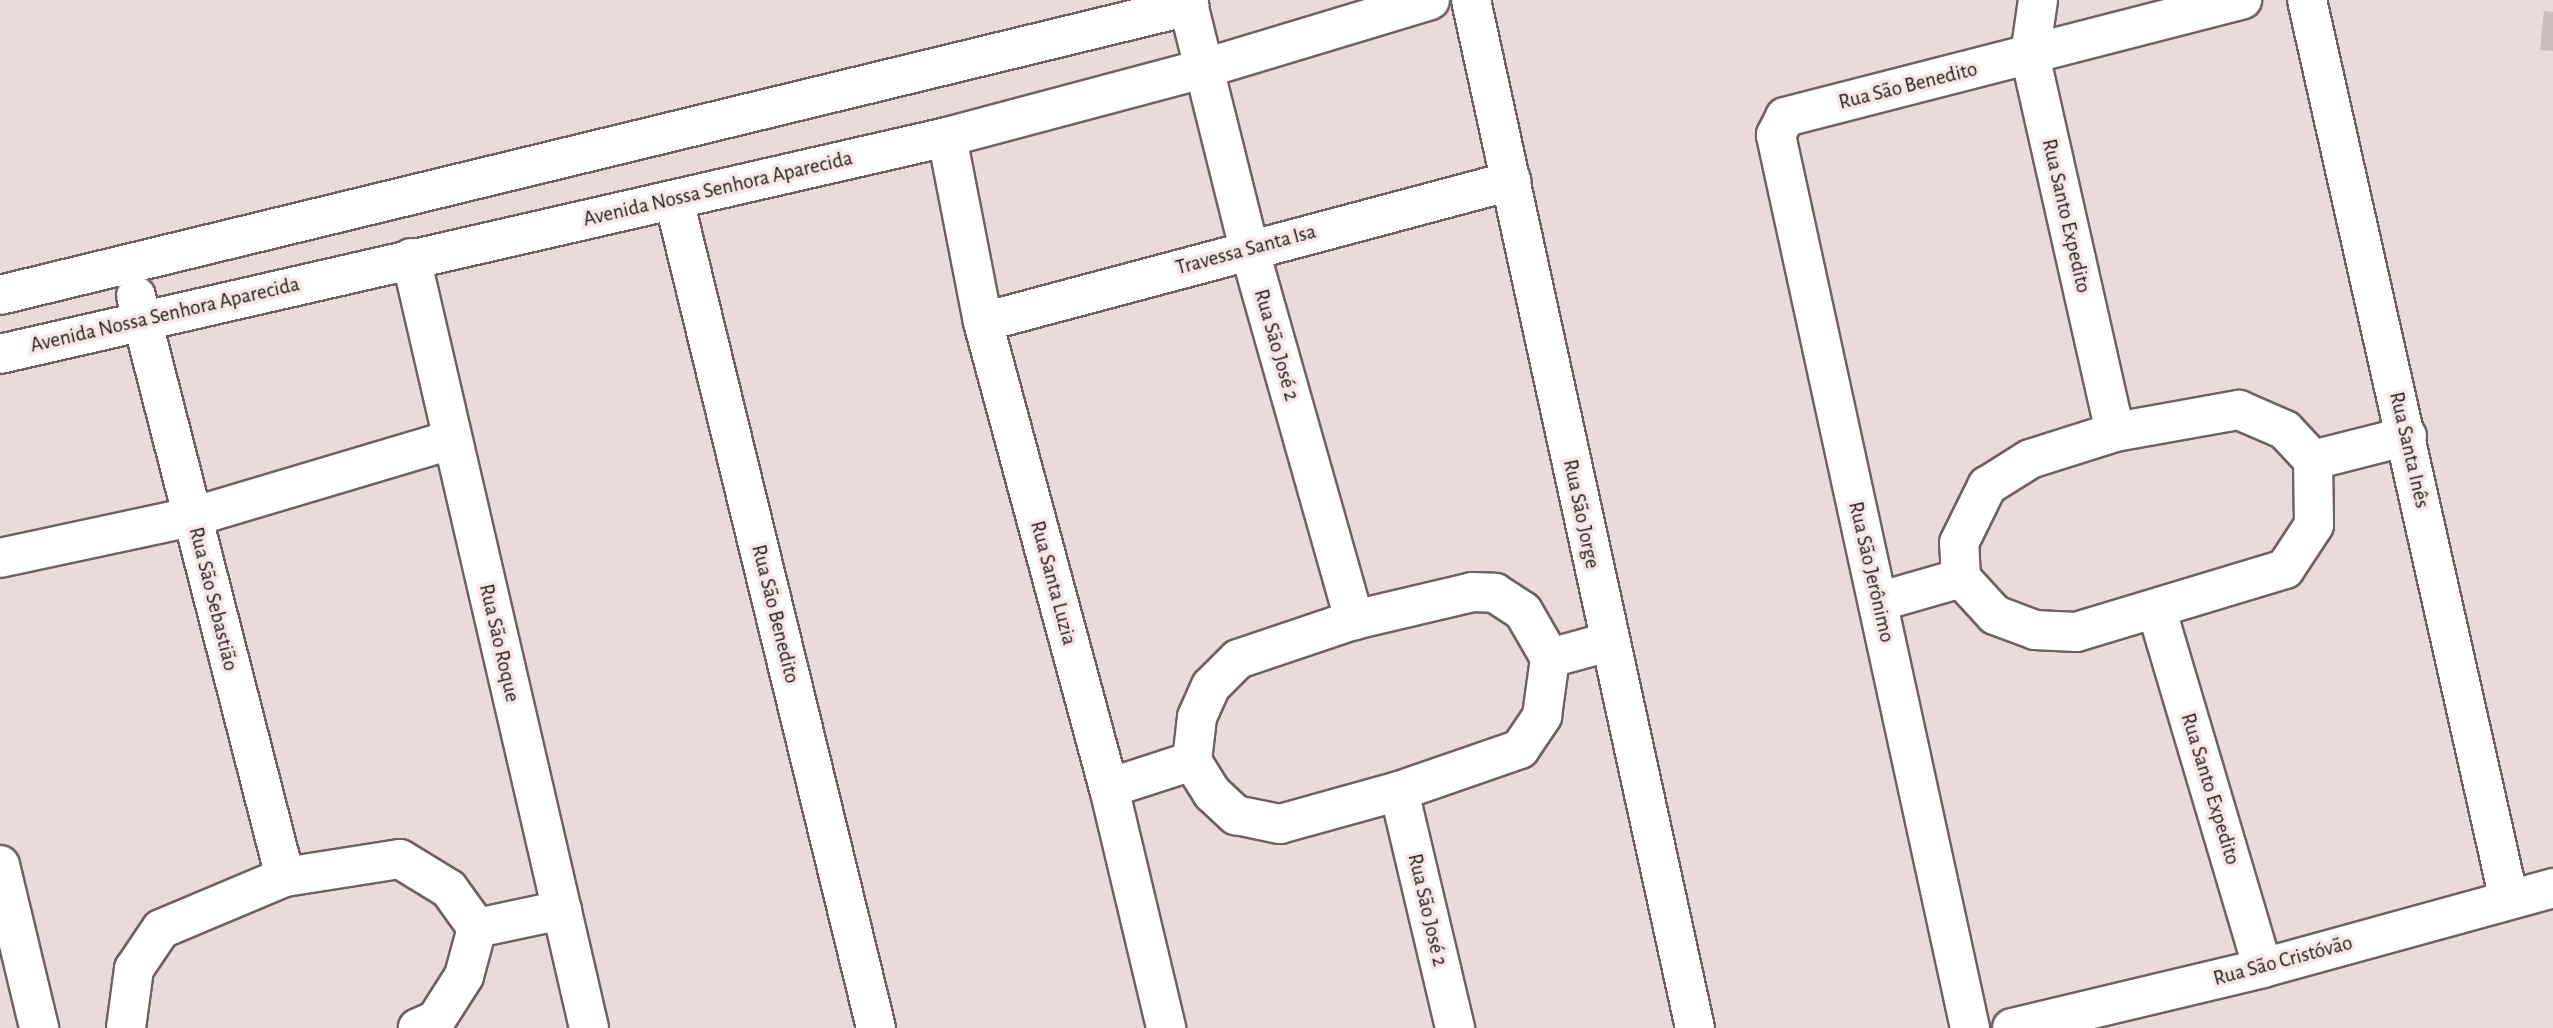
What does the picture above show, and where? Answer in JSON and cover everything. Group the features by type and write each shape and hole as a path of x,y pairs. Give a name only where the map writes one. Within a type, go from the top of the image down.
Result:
{"street":[{"name":"Avenida Nossa Senhora Aparecida","path":"0,354 142,319 947,137 1202,69 1430,0"},
{"name":"Rua São Jorge","path":"1471,0 1608,642 1695,1028"},
{"name":"Rua Santo Expedito","path":"2038,0 2030,55 2115,432"},
{"path":"2030,55 2242,0"},
{"name":"Rua Santa Inês","path":"2307,0 2509,900"},
{"name":"Rua São José 2","path":"1188,3 1202,69 1249,248 1354,620"},
{"path":"0,295 128,267 1188,3"},
{"name":"Rua São Benedito","path":"1785,117 2030,55"},
{"name":"Rua São Jerônimo","path":"1785,117 1776,135 1778,155 1970,1028"},
{"name":"Rua Santa Luzia","path":"947,137 983,322 1109,788 1166,1028"},
{"name":"Travessa Santa Isa","path":"983,322 1249,248 1511,181"},
{"name":"Rua São Benedito","path":"674,200 876,1028"},
{"name":"Rua São Roque","path":"411,258 589,1028"},
{"name":"Rua São Sebastião","path":"128,267 285,877"},
{"path":"2239,410 2285,430 2313,460 2314,525 2285,569 2157,611 2076,632 2035,630 1995,615 1961,578 1959,543 1987,486 2030,459 2115,432 2239,410"},
{"path":"2313,460 2407,436"},
{"path":"0,558 192,517 451,440"},
{"path":"1878,602 1961,578"},
{"path":"1472,592 1495,593 1523,611 1550,658 1542,716 1520,749 1399,792 1280,824 1236,815 1212,793 1192,761 1197,717 1212,686 1238,659 1354,620 1472,592"},
{"name":"Rua Santo Expedito","path":"2157,611 2263,968"},
{"path":"1550,658 1608,642"},
{"path":"1109,788 1192,761"},
{"name":"Rua São José 2","path":"1399,792 1455,1028"},
{"path":"126,1028 134,969 161,929 285,877 400,859 449,889 477,928"},
{"path":"0,865 38,1028"},
{"name":"Rua São Cristóvão","path":"2012,1028 2263,968 2553,888"},
{"path":"477,928 562,910"},
{"path":"418,1028 436,1020 464,976 477,928"}],"building":[{"path":"2544,11 2553,12 2553,51 2540,50"}]}
